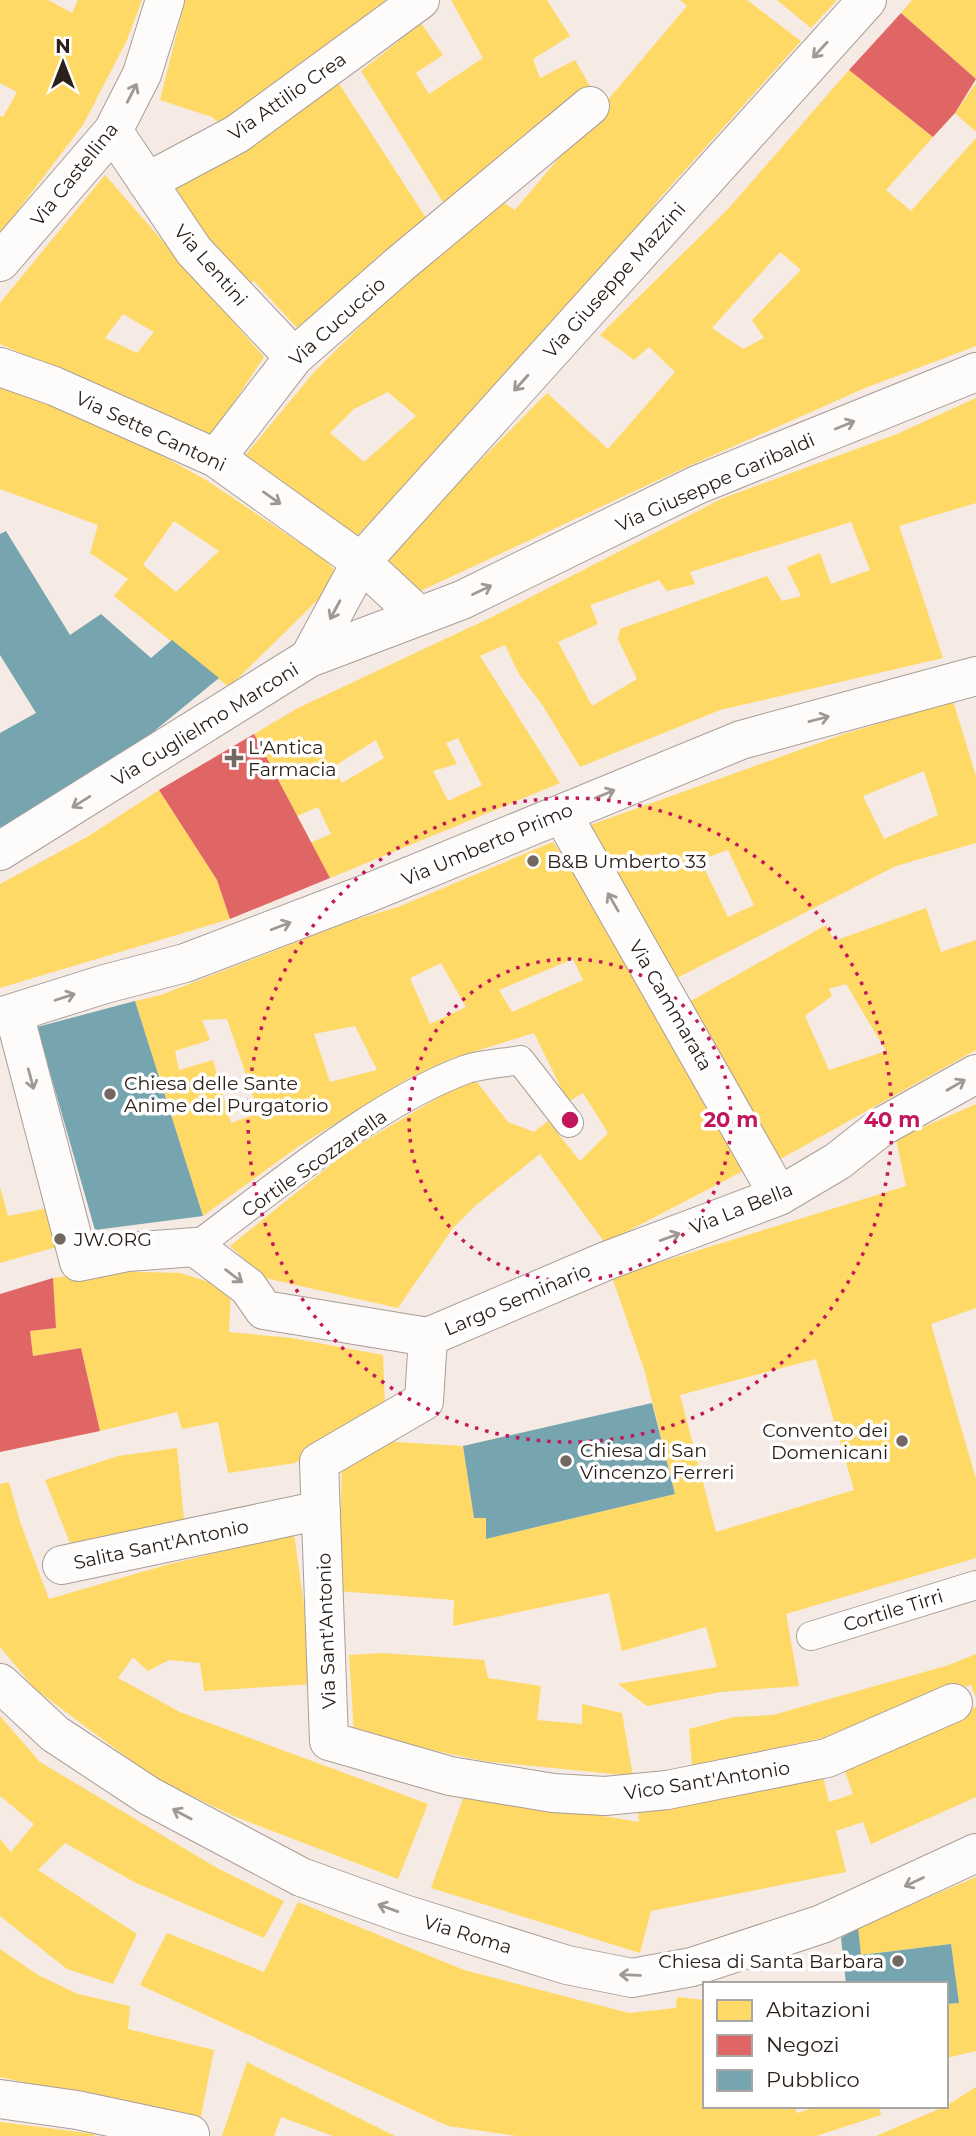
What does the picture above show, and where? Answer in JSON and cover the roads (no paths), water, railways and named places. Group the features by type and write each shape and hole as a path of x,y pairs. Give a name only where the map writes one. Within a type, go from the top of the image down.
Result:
{"street":[{"name":"Via Castellina","path":"0,262 113,131 142,74 165,0"},
{"name":"Via Attilio Crea","path":"147,182 237,134 420,0"},
{"name":"Via Giuseppe Mazzini","path":"309,658 361,562 867,0"},
{"name":"Via Cucuccio","path":"216,458 294,357 400,264 446,229 590,106"},
{"name":"Via Lentini","path":"113,131 194,251 294,357"},
{"name":"Via Sette Cantoni","path":"0,367 54,386 216,458 361,562 418,615"},
{"name":"Via Giuseppe Garibaldi","path":"418,615 462,600 697,485 976,372"},
{"name":"Via Guglielmo Marconi","path":"0,851 309,658 418,615"},
{"name":"Via Umberto Primo","path":"7,1015 105,984 185,963 366,894 741,740 976,676"},
{"name":"Via Cammarata","path":"562,814 779,1196"},
{"path":"7,1015 79,1262 128,1252 195,1247 248,1287 264,1310 428,1337"},
{"name":"Via La Bella","path":"606,1261 779,1196 838,1161 881,1128 976,1074"},
{"name":"Largo Seminario","path":"428,1337 606,1261"},
{"name":"Via Sant'Antonio","path":"428,1337 424,1401 319,1462 329,1741 450,1776"},
{"name":"Salita Sant'Antonio","path":"62,1564 321,1510"},
{"name":"Via Roma","path":"0,1683 55,1734 149,1796 301,1877 404,1914 567,1965 632,1978 692,1967 822,1924 976,1853"},
{"name":"Vico Sant'Antonio","path":"450,1776 553,1793 605,1796 667,1790 827,1758 953,1703"},
{"path":"0,2099 77,2110 190,2134"}],"lane":[{"name":"Cortile Scozzarella","path":"195,1247 355,1129 433,1085 469,1069 520,1060 569,1123"},
{"name":"Cortile Tirri","path":"811,1636 976,1585"}],"place":[{"name":"L'Antica Farmacia","path":"234,758"},
{"name":"B&B Umberto 33","path":"533,861"},
{"name":"Chiesa delle Sante Anime del Purgatorio","path":"110,1094"},
{"name":"JW.ORG","path":"60,1239"},
{"name":"Convento dei Domenicani","path":"902,1441"},
{"name":"Chiesa di San Vincenzo Ferreri","path":"566,1461"},
{"name":"Chiesa di Santa Barbara","path":"898,1961"}]}
